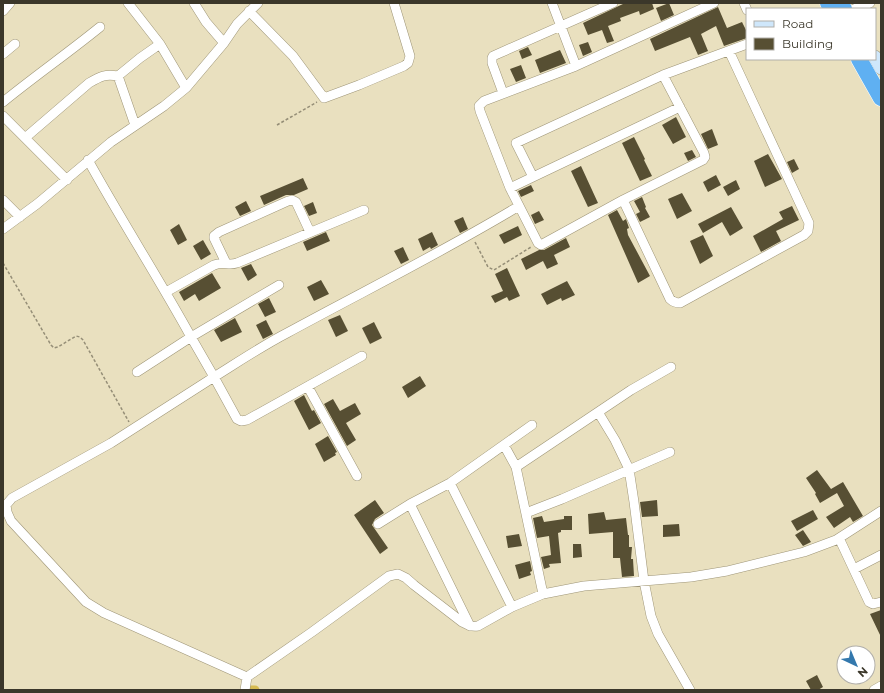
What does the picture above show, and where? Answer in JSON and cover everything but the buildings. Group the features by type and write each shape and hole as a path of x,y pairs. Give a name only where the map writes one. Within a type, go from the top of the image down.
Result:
{"highway":[{"path":"828,6 839,8"},
{"path":"860,60 881,98"},
{"path":"873,60 881,76"}],"main road":[{"path":"876,59 881,68"},
{"path":"856,60 881,106"}],"street":[{"path":"3,11 10,3"},
{"path":"128,3 160,44 186,88"},
{"path":"194,3 206,22 224,43"},
{"path":"3,229 67,180 88,160 111,142 164,106 186,88 224,43 237,24 258,3"},
{"path":"249,12 293,56 324,98 359,86 408,63 410,56 394,3"},
{"path":"552,3 576,66"},
{"path":"503,93 492,63 493,56 613,3"},
{"path":"663,75 704,153 705,157 703,160 623,200 541,245 538,243 510,188 479,106 484,101 576,66 714,3"},
{"path":"857,8 870,3"},
{"path":"3,102 50,64 74,48 100,27"},
{"path":"3,54 15,44"},
{"path":"25,138 90,83 101,76 109,74 118,76 160,44"},
{"path":"533,177 516,143 663,75 746,44"},
{"path":"623,200 670,299 676,303 680,303 804,235 808,231 810,227 809,223 729,51"},
{"path":"118,76 135,125"},
{"path":"510,188 680,108"},
{"path":"3,116 67,180"},
{"path":"88,160 166,292 233,414 241,421 247,420 362,356"},
{"path":"3,200 20,217"},
{"path":"226,263 214,236 219,232 288,201 292,200 296,202 310,232"},
{"path":"519,206 472,235 286,334 214,377 111,443 12,498 6,505 11,521 86,602 110,616 246,684 312,632 388,576 398,574 406,578 462,622 470,626 478,626 512,607 543,594 584,586 691,577 727,571 804,552 839,538 881,511"},
{"path":"166,292 214,265 222,262 231,265 237,264 364,210"},
{"path":"136,372 191,337 279,285"},
{"path":"516,467 631,390 671,367"},
{"path":"308,387 358,476"},
{"path":"598,412 615,440 629,470 644,581 651,616 690,690"},
{"path":"378,524 410,504 450,483 532,425"},
{"path":"504,445 516,467 543,594"},
{"path":"526,513 670,452"},
{"path":"450,483 512,607"},
{"path":"410,504 470,626"},
{"path":"839,538 869,602 873,604 881,602"},
{"path":"854,569 881,555"},
{"path":"874,690 881,686"}],"path":[{"path":"276,124 324,98"},
{"path":"472,235 488,266 494,270 538,243"},
{"path":"3,263 54,348 76,336 83,340 133,429"}],"waterway":[{"path":"250,690 255,690"}]}
